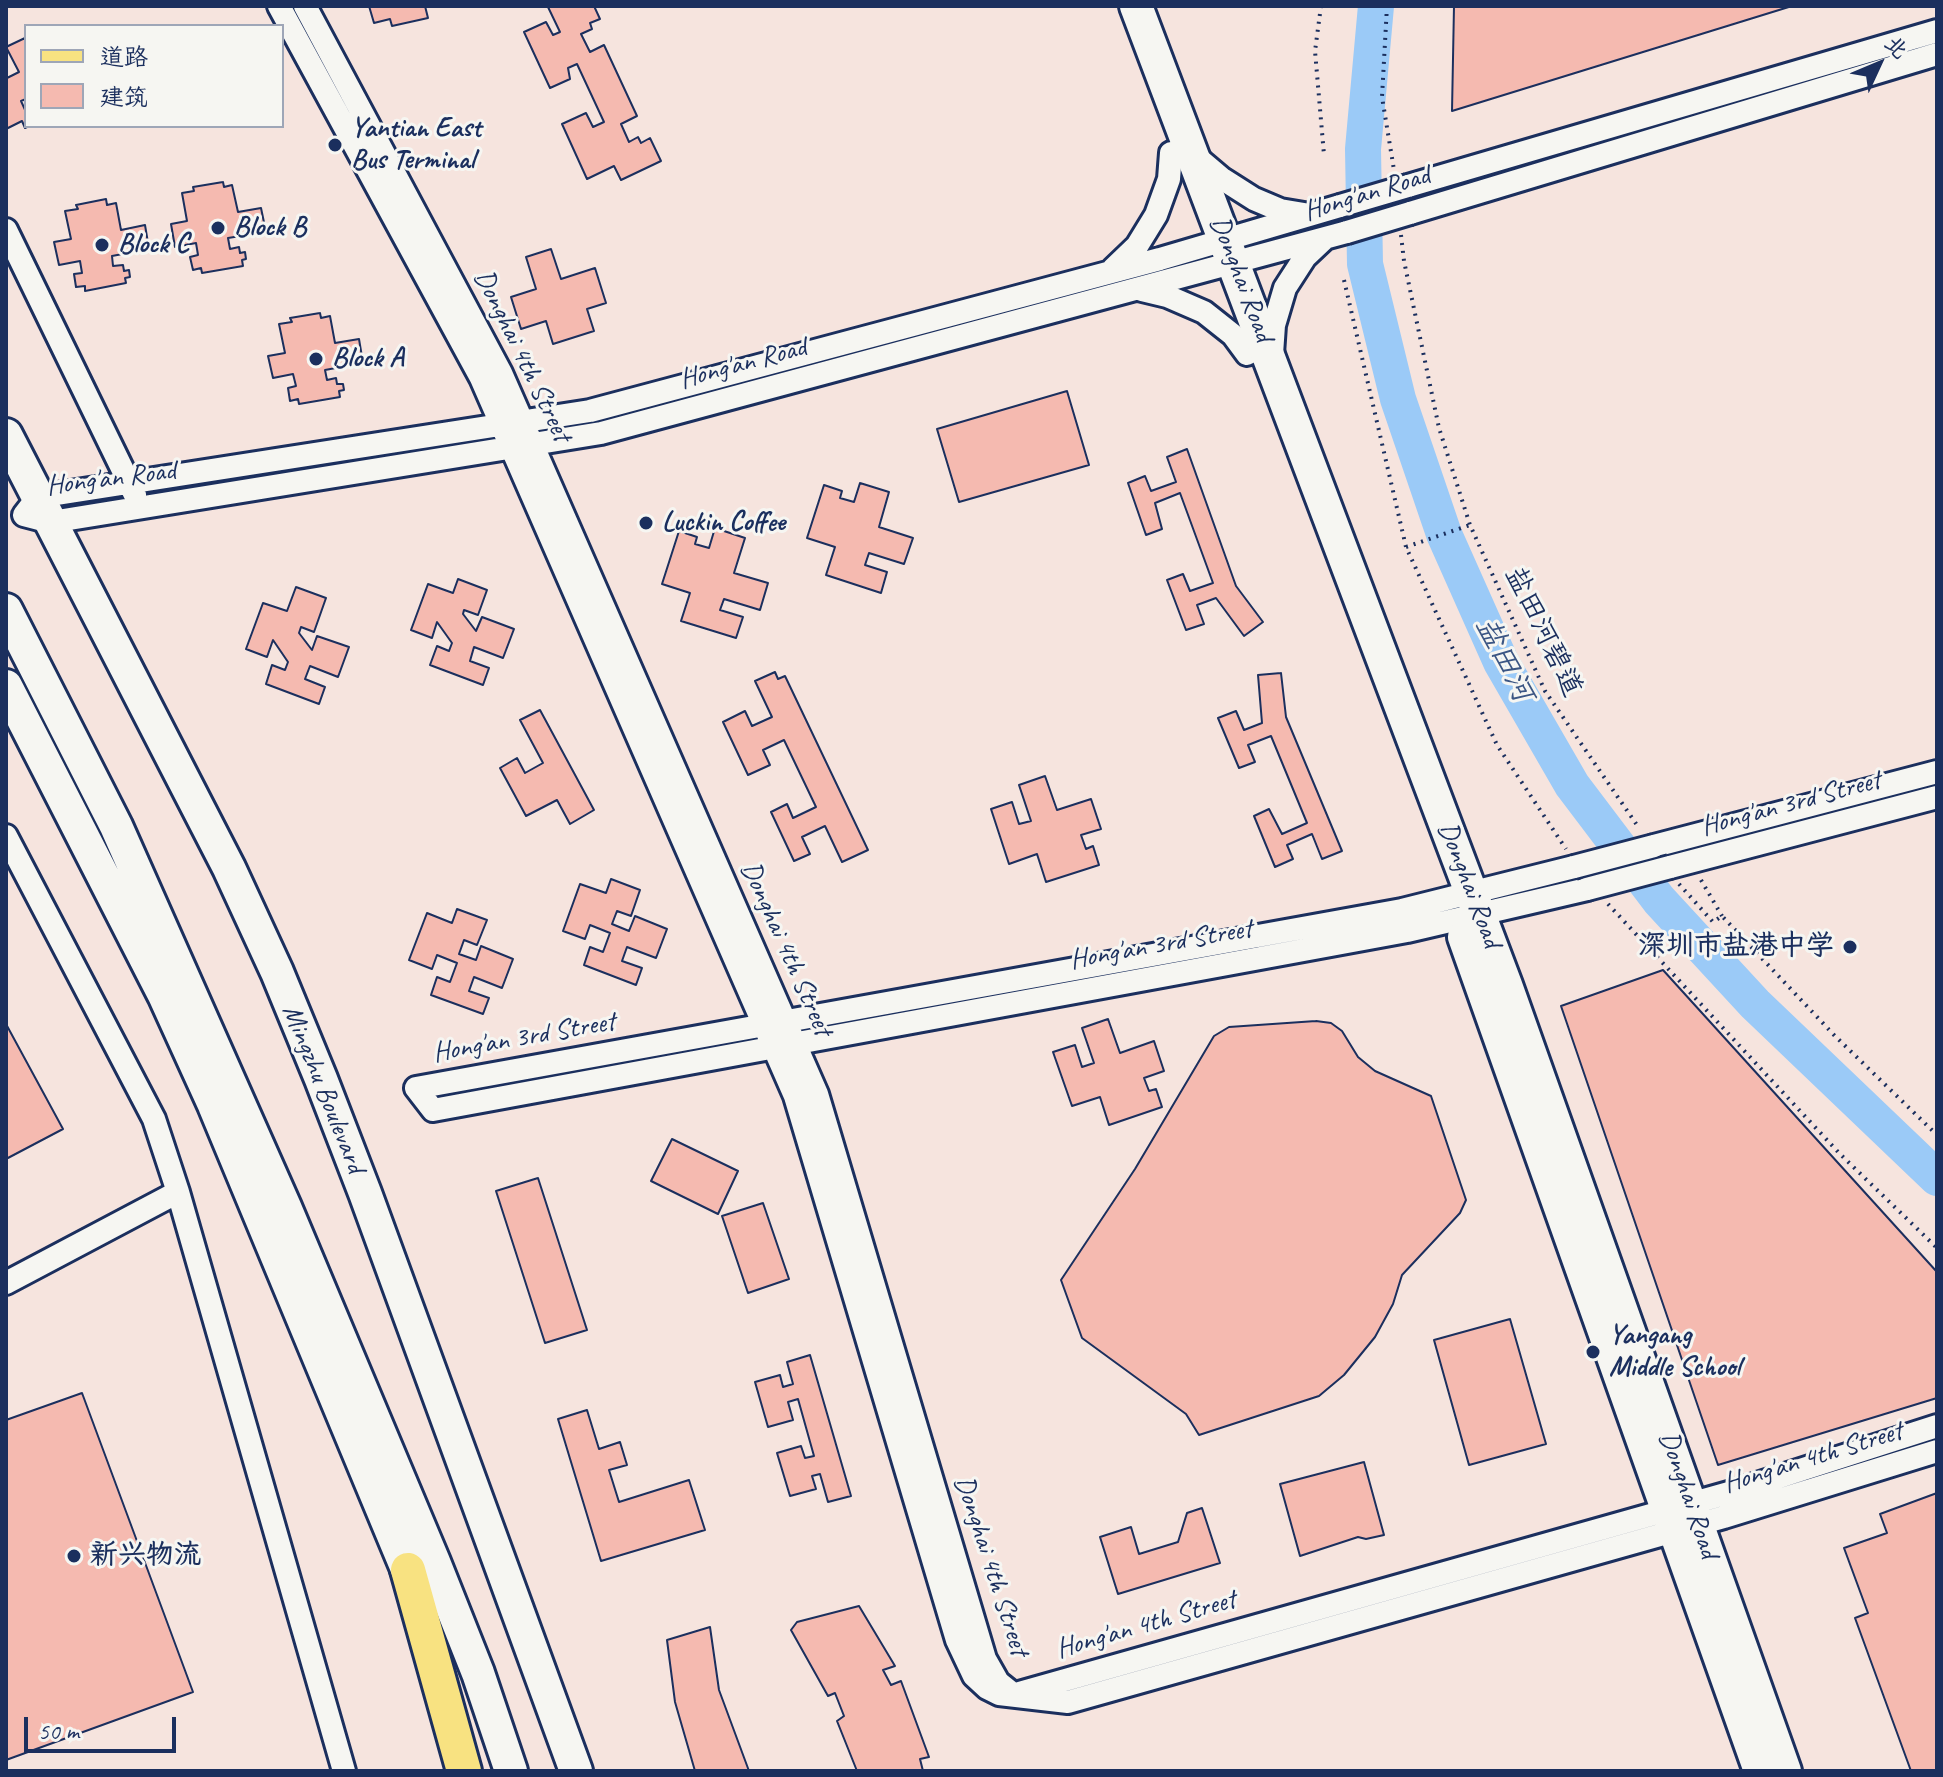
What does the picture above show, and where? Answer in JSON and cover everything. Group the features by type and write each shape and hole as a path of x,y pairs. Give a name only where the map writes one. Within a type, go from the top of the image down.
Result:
{"main road":[{"path":"408,1570 464,1771"}],"street":[{"name":"Donghai 4th Street","path":"279,6 481,378 512,423 775,1023 964,1659 974,1676 987,1688 999,1694 1014,1694"},
{"name":"Donghai 4th Street","path":"305,6 501,373 512,423"},
{"name":"Donghai Road","path":"1114,6 1182,153"},
{"name":"Donghai Road","path":"1136,6 1182,153 1465,906 1683,1517 1785,1771"},
{"name":"Hong'an Road","path":"38,512 140,508 601,433 1137,289 1330,209 1402,185 1937,31"},
{"name":"Hong'an Road","path":"38,512 130,483 590,411 1105,274 1405,222 1937,54"},
{"path":"1105,274 1129,255 1150,225 1182,153 1268,206 1292,213 1330,209"},
{"path":"6,230 140,508"},
{"path":"1137,289 1167,296 1204,312 1260,359 1285,288 1305,257 1337,235"},
{"name":"Mingzhu Boulevard","path":"6,435 38,512 258,979 344,1200 554,1771"},
{"name":"Mingzhu Boulevard","path":"6,482 38,512 229,868 277,972 365,1193 576,1771"},
{"path":"6,610 116,826 285,1207 434,1562 478,1673 511,1771"},
{"path":"6,686 164,995 214,1105 408,1570 481,1771"},
{"name":"Hong'an 3rd Street","path":"1937,772 1648,839 1465,906 1407,931 433,1110 416,1088 1402,910 1465,906 1587,889 1679,869 1937,797"},
{"path":"6,836 154,1119 178,1192 344,1771"},
{"path":"6,1283 178,1192"},
{"name":"Hong'an 4th Street","path":"1683,1517 1937,1426"},
{"name":"Hong'an 4th Street","path":"1014,1694 1937,1451"},
{"name":"Donghai Road","path":"1683,1517 1760,1771"}],"path":[{"path":"1321,6 1315,51 1324,155"},
{"path":"1387,6 1382,97 1402,185"},
{"name":"盐田河碧道","path":"1405,222 1404,261 1439,428 1470,525 1545,691 1648,839"},
{"path":"1344,280 1406,547 1497,745 1557,838"},
{"path":"1406,547 1470,525"},
{"path":"1679,869 1713,922 1722,916"},
{"path":"1679,869 1835,1036 1937,1135"},
{"path":"1614,912 1840,1154 1937,1248"}],"building":[{"path":"369,6 425,6 428,18 392,26 390,19 374,23"},
{"path":"594,6 600,19 590,23 592,29 581,34 590,52 604,45 637,116 621,124 629,142 638,137 641,143 650,138 661,161 621,180 614,166 587,179 562,124 586,113 593,127 604,122 577,64 568,68 570,79 550,88 524,32 546,22 553,35 560,32 548,7"},
{"path":"1454,6 1792,6 1452,111"},
{"path":"24,38 24,100 21,101 24,126 22,121 6,129 6,75 7,78 19,72 6,47"},
{"name":"Block B","path":"223,182 224,187 232,185 238,212 261,208 266,232 228,238 230,249 239,247 240,253 245,252 243,266 202,273 201,268 193,270 190,257 198,255 196,243 175,247 171,224 187,221 182,193 194,191 193,187"},
{"name":"Block C","path":"106,199 107,205 116,203 121,230 145,225 149,249 112,256 113,266 123,265 124,271 129,270 130,277 125,278 126,283 85,291 85,286 76,287 74,274 82,273 80,261 59,265 54,242 71,239 65,211 78,209 76,205"},
{"path":"551,249 561,279 595,268 606,303 587,309 594,331 553,344 546,321 521,329 511,297 536,289 526,257"},
{"name":"Block A","path":"320,313 321,318 330,316 335,343 359,339 363,363 325,370 327,380 336,378 337,384 343,384 340,397 299,404 298,399 290,401 288,388 296,386 293,374 273,378 268,356 285,353 279,324 292,322 290,318"},
{"path":"1067,391 1089,465 959,502 937,429"},
{"path":"1187,449 1236,586 1263,622 1244,636 1216,598 1197,605 1204,624 1186,630 1167,580 1183,574 1190,591 1213,583 1180,493 1155,503 1162,529 1146,535 1128,483 1145,476 1151,491 1176,482 1167,457"},
{"path":"860,483 889,492 879,527 913,538 904,564 869,553 865,565 887,572 881,593 826,575 835,547 807,538 824,485 842,491 840,498 854,502"},
{"path":"715,528 745,538 734,573 768,583 760,610 724,599 720,610 743,617 736,638 681,621 690,593 662,584 679,531 697,537 695,544 709,548"},
{"path":"458,579 487,590 478,615 464,610 463,614 476,631 482,617 514,629 503,658 474,647 470,661 489,668 483,685 430,665 437,646 449,651 452,643 437,622 432,638 411,630 428,584 453,593"},
{"path":"296,587 326,598 314,632 301,627 299,633 312,650 317,636 349,647 338,677 310,666 305,679 325,687 319,704 266,684 272,665 285,670 288,662 273,640 267,657 246,649 263,603 287,611"},
{"path":"775,672 778,679 785,676 868,850 842,862 825,826 802,837 810,854 794,861 771,812 787,804 793,818 816,807 784,740 763,750 770,765 748,775 723,722 745,711 752,726 772,717 755,681"},
{"path":"1281,673 1286,717 1342,851 1322,859 1312,834 1287,845 1293,859 1275,867 1254,816 1269,809 1282,834 1307,823 1271,736 1248,745 1255,762 1239,768 1218,718 1236,711 1244,730 1262,723 1258,675"},
{"path":"540,710 594,810 570,824 557,800 526,816 500,768 517,758 525,773 543,763 520,720"},
{"path":"1045,776 1057,810 1091,799 1101,829 1081,835 1086,849 1093,846 1099,865 1046,882 1037,854 1009,864 991,809 1012,802 1019,824 1031,821 1019,785"},
{"path":"611,879 640,890 631,916 617,911 612,924 629,931 635,916 667,929 656,958 627,947 622,961 642,968 636,985 584,965 590,947 603,952 610,933 590,925 585,939 563,931 580,884 606,893"},
{"path":"457,909 487,920 477,945 464,940 459,954 476,960 481,946 513,959 502,988 474,977 469,991 489,998 483,1014 431,995 437,977 450,982 457,963 437,955 432,969 409,960 427,913 452,923"},
{"path":"1663,970 1937,1272 1937,1398 1718,1465 1561,1006"},
{"path":"1108,1019 1120,1053 1154,1041 1164,1071 1144,1078 1149,1091 1156,1089 1162,1107 1109,1125 1100,1097 1072,1106 1053,1052 1075,1045 1082,1067 1094,1063 1082,1028"},
{"path":"1316,1021 1331,1023 1342,1031 1358,1057 1375,1071 1431,1096 1466,1200 1460,1213 1402,1275 1393,1304 1375,1337 1344,1375 1319,1396 1199,1435 1186,1414 1082,1338 1061,1280 1135,1169 1214,1036 1229,1027"},
{"path":"6,1024 63,1129 6,1159"},
{"path":"672,1139 738,1171 718,1214 651,1181"},
{"path":"538,1178 587,1330 545,1343 496,1191"},
{"path":"763,1203 789,1279 748,1293 722,1216"},
{"path":"1510,1319 1546,1444 1469,1465 1434,1340"},
{"path":"810,1355 851,1496 828,1502 820,1474 812,1476 816,1489 790,1496 777,1453 801,1446 805,1458 814,1456 798,1399 788,1402 793,1420 768,1427 755,1382 780,1375 783,1387 793,1384 787,1362"},
{"name":"新兴物流","path":"82,1393 193,1692 6,1760 6,1420"},
{"path":"587,1410 599,1449 620,1442 627,1465 609,1470 619,1502 689,1480 705,1530 601,1561 558,1419"},
{"path":"1364,1462 1384,1535 1366,1539 1358,1537 1300,1556 1280,1484"},
{"path":"1937,1493 1937,1771 1911,1771 1855,1618 1868,1613 1844,1548 1887,1533 1880,1514"},
{"path":"1202,1508 1220,1563 1118,1594 1100,1537 1131,1527 1139,1554 1178,1542 1187,1513"},
{"path":"859,1606 895,1666 883,1670 891,1685 901,1681 929,1757 920,1759 923,1771 857,1771 837,1721 844,1716 835,1693 828,1696 791,1630 797,1622"},
{"path":"710,1627 719,1690 749,1771 695,1771 675,1702 667,1640"}],"waterway":[{"name":"盐田河","path":"1376,6 1363,149 1365,264 1398,399 1444,534 1501,662 1572,785 1659,900 1755,1004 1937,1178"}],"place":[{"name":"Yantian East Bus Terminal","path":"335,145"},
{"name":"Block B","path":"218,228"},
{"name":"Block C","path":"102,245"},
{"name":"Block A","path":"316,359"},
{"name":"Luckin Coffee","path":"646,523"},
{"name":"深圳市盐港中学","path":"1850,947"},
{"name":"Yangang Middle School","path":"1593,1352"},
{"name":"新兴物流","path":"74,1556"}]}
